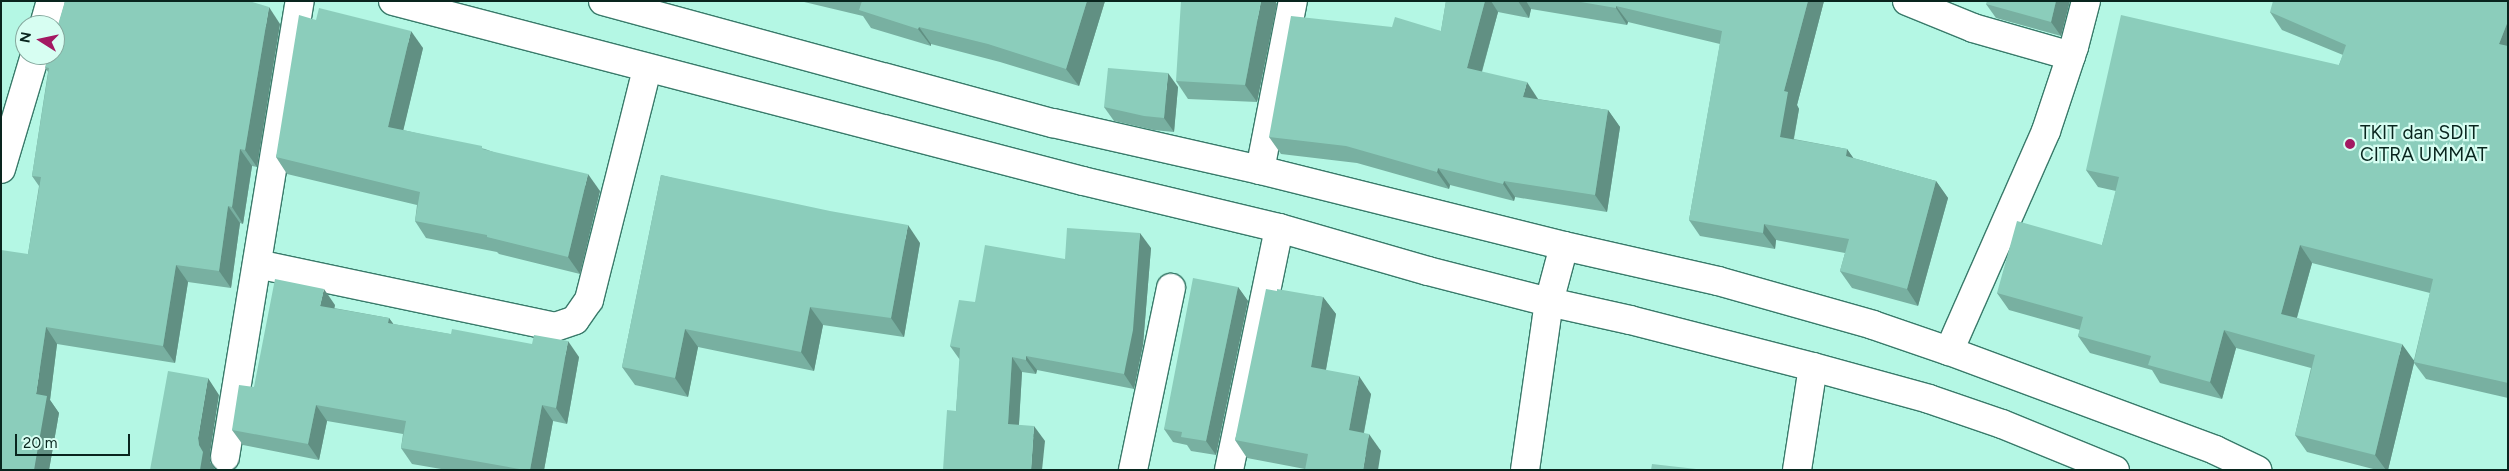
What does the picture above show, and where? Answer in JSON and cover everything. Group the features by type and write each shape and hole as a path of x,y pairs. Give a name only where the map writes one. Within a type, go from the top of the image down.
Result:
{"street":[{"path":"47,15 51,1"},
{"path":"225,457 300,1"},
{"path":"392,1 1082,182 1279,228 1549,302 1630,320 1813,367 1929,399 2002,424 2074,462 2115,470"},
{"path":"603,1 1052,123 1260,170 1564,246 1718,281 1873,326 1949,351 2206,446 2257,470"},
{"path":"1260,170 1293,1"},
{"path":"1907,1 1973,28 2071,56"},
{"path":"1949,351 2046,131 2071,56 2086,1"},
{"path":"1,169 32,65"},
{"path":"257,264 555,327 575,320 589,300 647,69"},
{"path":"1229,470 1279,228"},
{"path":"1525,470 1549,302 1564,246"},
{"path":"1133,470 1171,288"},
{"path":"1797,470 1813,367"}],"building":[{"path":"65,1 249,1 269,7 245,150 240,149 232,207 228,206 219,271 176,265 163,346 46,327 36,394 47,396 34,470 1,470 1,250 28,254 41,177 32,176 49,68 45,67 46,65 65,65 65,15 61,15"},
{"path":"862,1 1087,1 1066,69 988,44 919,27 918,29 859,10"},
{"path":"1181,1 1261,1 1245,85 1176,81"},
{"path":"1446,1 1485,1 1467,68 1527,82 1523,97 1608,110 1595,195 1504,181 1503,184 1438,168 1437,172 1346,146 1269,137 1291,16 1392,27 1395,17 1441,31"},
{"path":"1575,1 1808,1 1784,91 1788,92 1780,137 1847,149 1846,156 1936,181 1907,289 1840,271 1849,239 1764,224 1763,233 1689,220 1722,31 1616,6 1616,8"},
{"path":"1987,1 2056,1 2051,22 1986,4"},
{"path":"2273,1 2508,1 2508,21 2499,44 2508,46 2508,383 2414,362 2433,279 2300,245 2281,314 2402,344 2375,455 2295,435 2315,355 2224,330 2210,382 2148,365 2151,356 2078,336 2083,317 1997,293 2017,221 2102,245 2119,177 2086,170 2121,15 2339,65 2346,45 2270,12"},
{"path":"319,8 411,31 388,127 482,146 482,149 588,174 568,257 487,237 487,235 415,221 420,192 276,157 299,15 316,20"},
{"path":"1108,68 1168,73 1164,118 1144,116 1104,107"},
{"path":"661,175 830,211 908,225 891,318 810,307 801,352 685,329 675,378 622,367"},
{"path":"1067,228 1140,233 1133,330 1124,374 1026,356 1026,360 1012,357 1008,424 1034,426 1031,470 943,470 947,410 956,411 960,348 950,346 959,300 975,302 985,245 1065,259"},
{"path":"1193,278 1238,287 1206,441 1181,437 1182,432 1164,429"},
{"path":"275,279 324,289 320,306 389,318 388,323 451,334 452,329 532,344 534,335 568,341 556,408 542,405 530,470 401,448 406,421 316,405 308,444 232,430 239,385 254,387"},
{"path":"1266,289 1277,291 1277,289 1323,297 1311,367 1359,376 1349,430 1369,434 1363,470 1305,470 1308,454 1235,440"},
{"path":"168,371 208,378 198,438 203,452 200,470 150,470"},
{"path":"1652,464 1705,470 1651,470"}],"place":[{"name":"TKIT dan SDIT CITRA UMMAT","path":"2350,144"}]}
